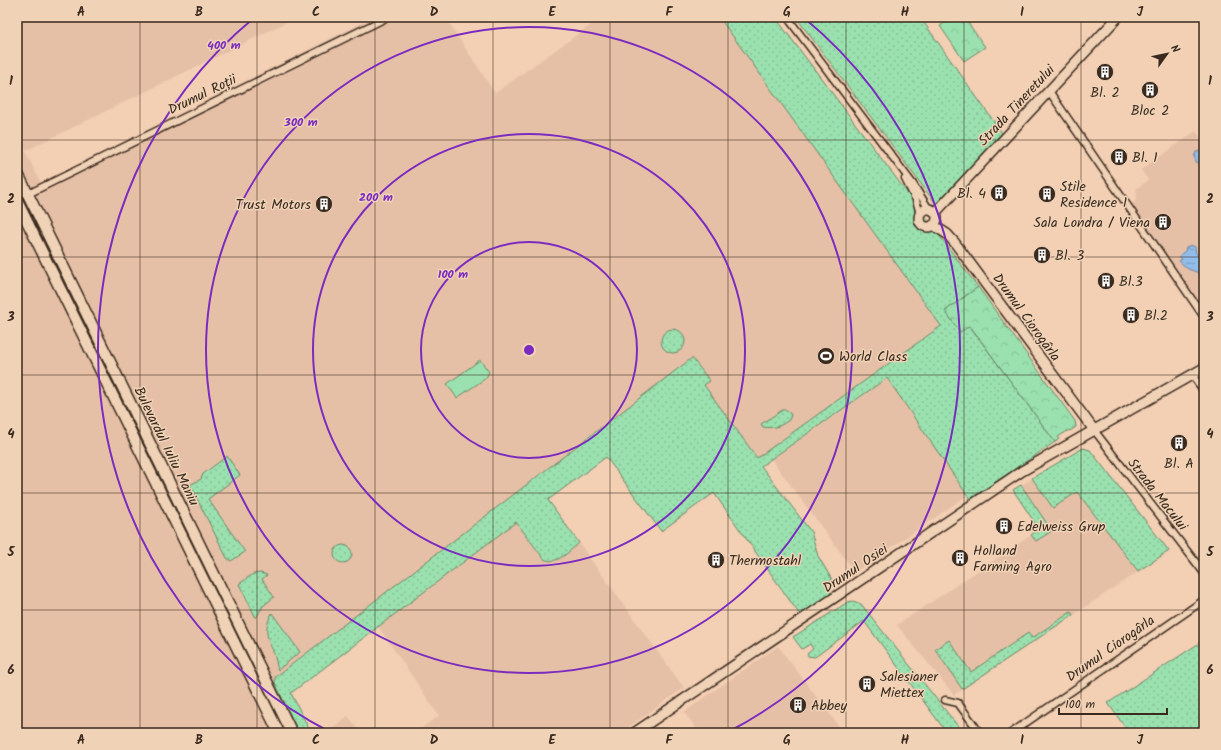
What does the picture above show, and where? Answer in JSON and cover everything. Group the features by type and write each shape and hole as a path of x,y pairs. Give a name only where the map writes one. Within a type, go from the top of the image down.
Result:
{"main road":[{"name":"Bulevardul Iuliu Maniu","path":"17,172 292,733"},
{"name":"Bulevardul Iuliu Maniu","path":"17,201 279,733"},
{"path":"122,413 133,423 142,427"},
{"path":"208,589 219,582"},
{"path":"213,598 224,592"}],"street":[{"name":"Drumul Roții","path":"28,194 388,17"},
{"path":"787,17 913,184 937,218 934,225 926,227 922,225 919,220 920,214 914,195 899,167"},
{"name":"Strada Tineretului","path":"932,211 1118,17"},
{"path":"1049,90 1204,317"},
{"path":"920,214 924,210 932,211"},
{"name":"Drumul Ciorogârla","path":"934,225 947,234 955,243 1094,430"},
{"name":"Drumul Osiei","path":"634,733 1022,471 1204,368"},
{"path":"1192,375 1204,391"},
{"name":"Strada Macului","path":"1094,430 1204,573"},
{"path":"1080,438 1092,438 1103,443"},
{"name":"Drumul Ciorogârla","path":"1011,733 1204,600"},
{"path":"945,700 958,703 980,733"}],"shaded area":[{"path":"17,17 297,17 25,151 41,183 374,17 445,17 495,93 602,17 719,17 941,326 757,459 704,385 710,381 692,358 291,693 311,733 17,733"},
{"path":"1196,131 1204,143 1204,313 1161,250 1143,219 1136,214 1130,205 1135,201 1137,196 1136,189 1148,180 1141,170"},
{"path":"887,378 968,495 855,572 771,459"},
{"path":"1083,448 1090,450 1169,551 954,695 897,625 1039,530 1013,490"},
{"path":"516,522 544,559 555,561 579,543 684,688 620,733 414,733 439,716 378,626"},
{"path":"778,646 844,733 700,733 684,712"},
{"path":"348,716 361,733 326,733"}],"green space":[{"path":"719,17 775,17 978,287 945,311 969,325 1055,442 970,499 887,378 761,466 811,532 818,556 833,583 830,594 800,615 714,493 661,531 606,457 548,500 579,543 558,559 549,561 544,559 516,522 291,693 311,733 299,733 275,683 275,677 692,358 710,381 704,385 757,458 941,326"},
{"path":"796,17 920,17 1002,133 936,204"},
{"path":"953,17 964,17 985,47 964,61 940,26"},
{"path":"978,287 1075,421 1076,427 1058,437 1059,439 1055,442 970,326 960,332 945,311"},
{"path":"668,329 678,329 685,336 685,346 678,353 668,353 661,346 661,336"},
{"path":"480,360 489,372 486,378 457,398 447,384"},
{"path":"784,409 791,415 789,420 783,424 771,428 763,427 761,424"},
{"path":"1083,448 1090,450 1169,551 1138,571 1077,492 1053,508 1032,478"},
{"path":"227,456 240,475 208,499 245,552 231,561 227,558 190,485 201,479 203,474"},
{"path":"1021,485 1052,531 1036,541 1031,535 1039,529 1013,490"},
{"path":"343,545 349,548 352,554 349,560 343,563 337,560 334,554 337,548"},
{"path":"261,573 267,575 262,579 274,597 263,606 256,618 239,584 253,574"},
{"path":"853,601 861,604 961,730 957,733 947,733 864,621 815,657 808,656 807,654 813,649 810,644 802,649 793,637 848,602"},
{"path":"1071,612 1073,615 962,689 935,649 949,640 971,672 1028,633 1032,638"},
{"path":"272,613 300,652 278,670 275,656 267,634 269,619"},
{"path":"1204,640 1204,733 1129,733 1108,703"}],"water":[{"path":"1202,150 1204,151 1204,164 1197,163 1194,157 1196,152"},
{"path":"1191,245 1195,247 1196,253 1204,262 1204,269 1199,273 1188,269 1179,261 1182,259 1179,256 1185,251 1186,247"}],"place":[{"name":"Bl. 2","path":"1105,72"},
{"name":"Bloc 2","path":"1150,90"},
{"name":"Bl. 1","path":"1119,157"},
{"name":"Bl. 4","path":"999,193"},
{"name":"Stile Residence 1","path":"1047,194"},
{"name":"Trust Motors","path":"324,204"},
{"name":"Sala Londra / Viena","path":"1163,222"},
{"name":"Bl. 3","path":"1042,255"},
{"name":"Bl.3","path":"1106,281"},
{"name":"Bl.2","path":"1131,315"},
{"name":"World Class","path":"826,356"},
{"name":"Bl. A","path":"1179,443"},
{"name":"Edelweiss Grup","path":"1004,526"},
{"name":"Holland Farming Agro","path":"960,558"},
{"name":"Thermostahl","path":"716,560"},
{"name":"Salesianer Miettex","path":"867,684"},
{"name":"Abbey","path":"798,705"}]}
